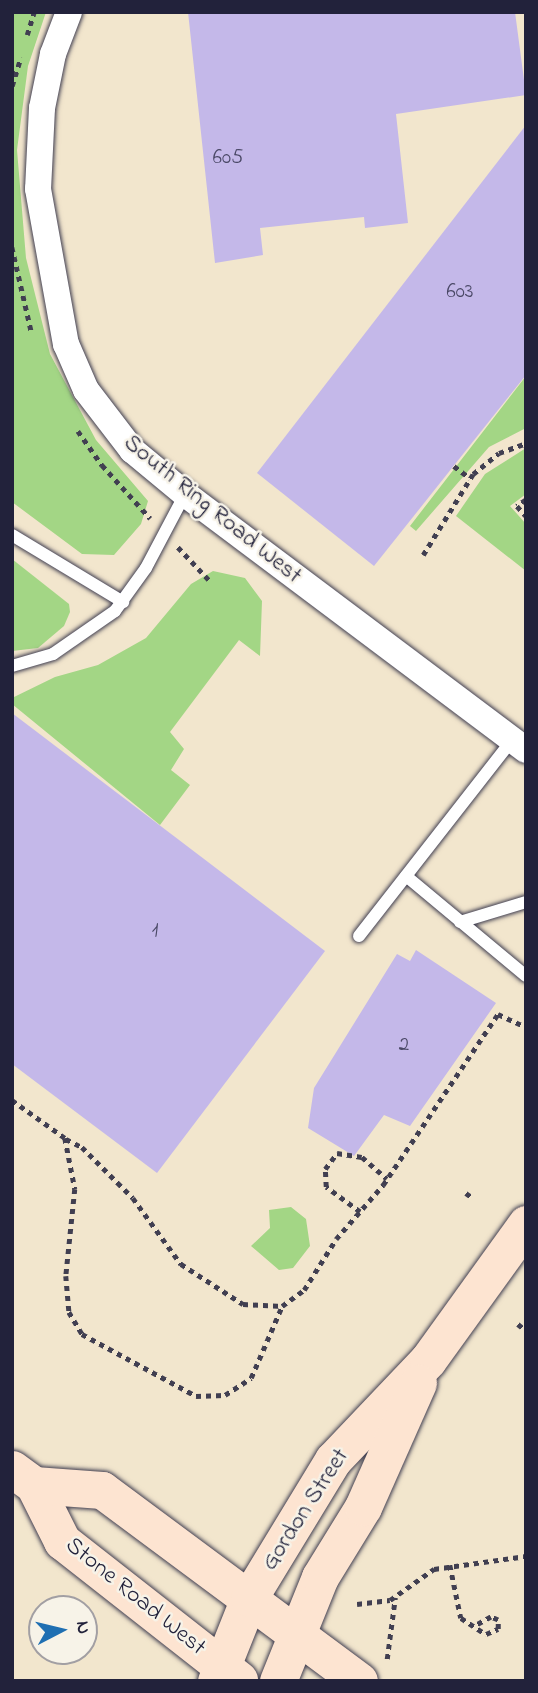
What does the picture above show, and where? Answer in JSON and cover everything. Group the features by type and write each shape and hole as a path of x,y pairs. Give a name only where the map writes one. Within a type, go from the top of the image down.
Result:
{"main road":[{"name":"Gordon Street","path":"226,1676 249,1598 333,1460 428,1360 526,1224"},
{"name":"Gordon Street","path":"278,1681 295,1633 320,1577 363,1507 428,1360"},
{"name":"Stone Road West","path":"23,1477 102,1490 359,1681"},
{"name":"Stone Road West","path":"23,1477 62,1541 226,1676"}],"street":[{"name":"South Ring Road West","path":"69,12 47,82 37,172 42,228 66,344 104,417 132,450 185,494 519,745"}],"lane":[{"path":"12,666 63,648 123,602 185,494"},
{"path":"12,535 123,602"},
{"path":"359,936 406,876 519,745"},
{"path":"406,876 526,976"},
{"path":"460,922 526,902"}],"path":[{"path":"423,555 470,478 499,453 526,443"},
{"path":"454,466 470,478"},
{"path":"526,500 517,506 526,516"},
{"path":"65,1138 75,1189 66,1276 69,1312 82,1334 197,1396 225,1395 251,1378 282,1306 304,1290 387,1179 498,1014 526,1027"},
{"path":"12,1100 82,1147 133,1198 181,1264 243,1304 282,1306"},
{"path":"360,1212 326,1187 325,1169 337,1153 362,1157 387,1179"},
{"path":"466,1193 473,1198"},
{"path":"518,1324 523,1328"},
{"path":"357,1604 395,1597 434,1569 526,1556"},
{"path":"450,1565 461,1618 486,1634 498,1629 498,1620 491,1617 475,1626"},
{"path":"387,1659 395,1597"}],"green space":[{"path":"12,12 46,12 28,66 17,150 26,258 50,354 96,440 148,501 141,524 114,555 82,554 12,502"},
{"path":"526,376 526,428 489,447 416,531 410,526"},
{"path":"526,448 526,494 510,506 526,524 526,571 456,516 485,474"},
{"path":"12,559 69,604 70,612 64,626 38,648 12,651"},
{"path":"213,571 245,578 262,601 260,656 239,640 170,732 184,749 171,770 190,785 160,825 12,704 12,698 55,677 98,665 146,638 191,584"},
{"path":"291,1207 306,1219 310,1246 293,1268 279,1270 251,1246 270,1228 269,1210"}],"building":[{"path":"188,12 515,12 526,95 396,114 408,223 365,228 364,217 260,228 263,255 215,263"},
{"path":"526,125 526,375 374,566 257,473"},
{"path":"12,713 325,951 157,1173 12,1064"},
{"path":"416,950 496,1003 410,1126 384,1115 354,1156 308,1128 314,1088 397,954 410,961"}]}
